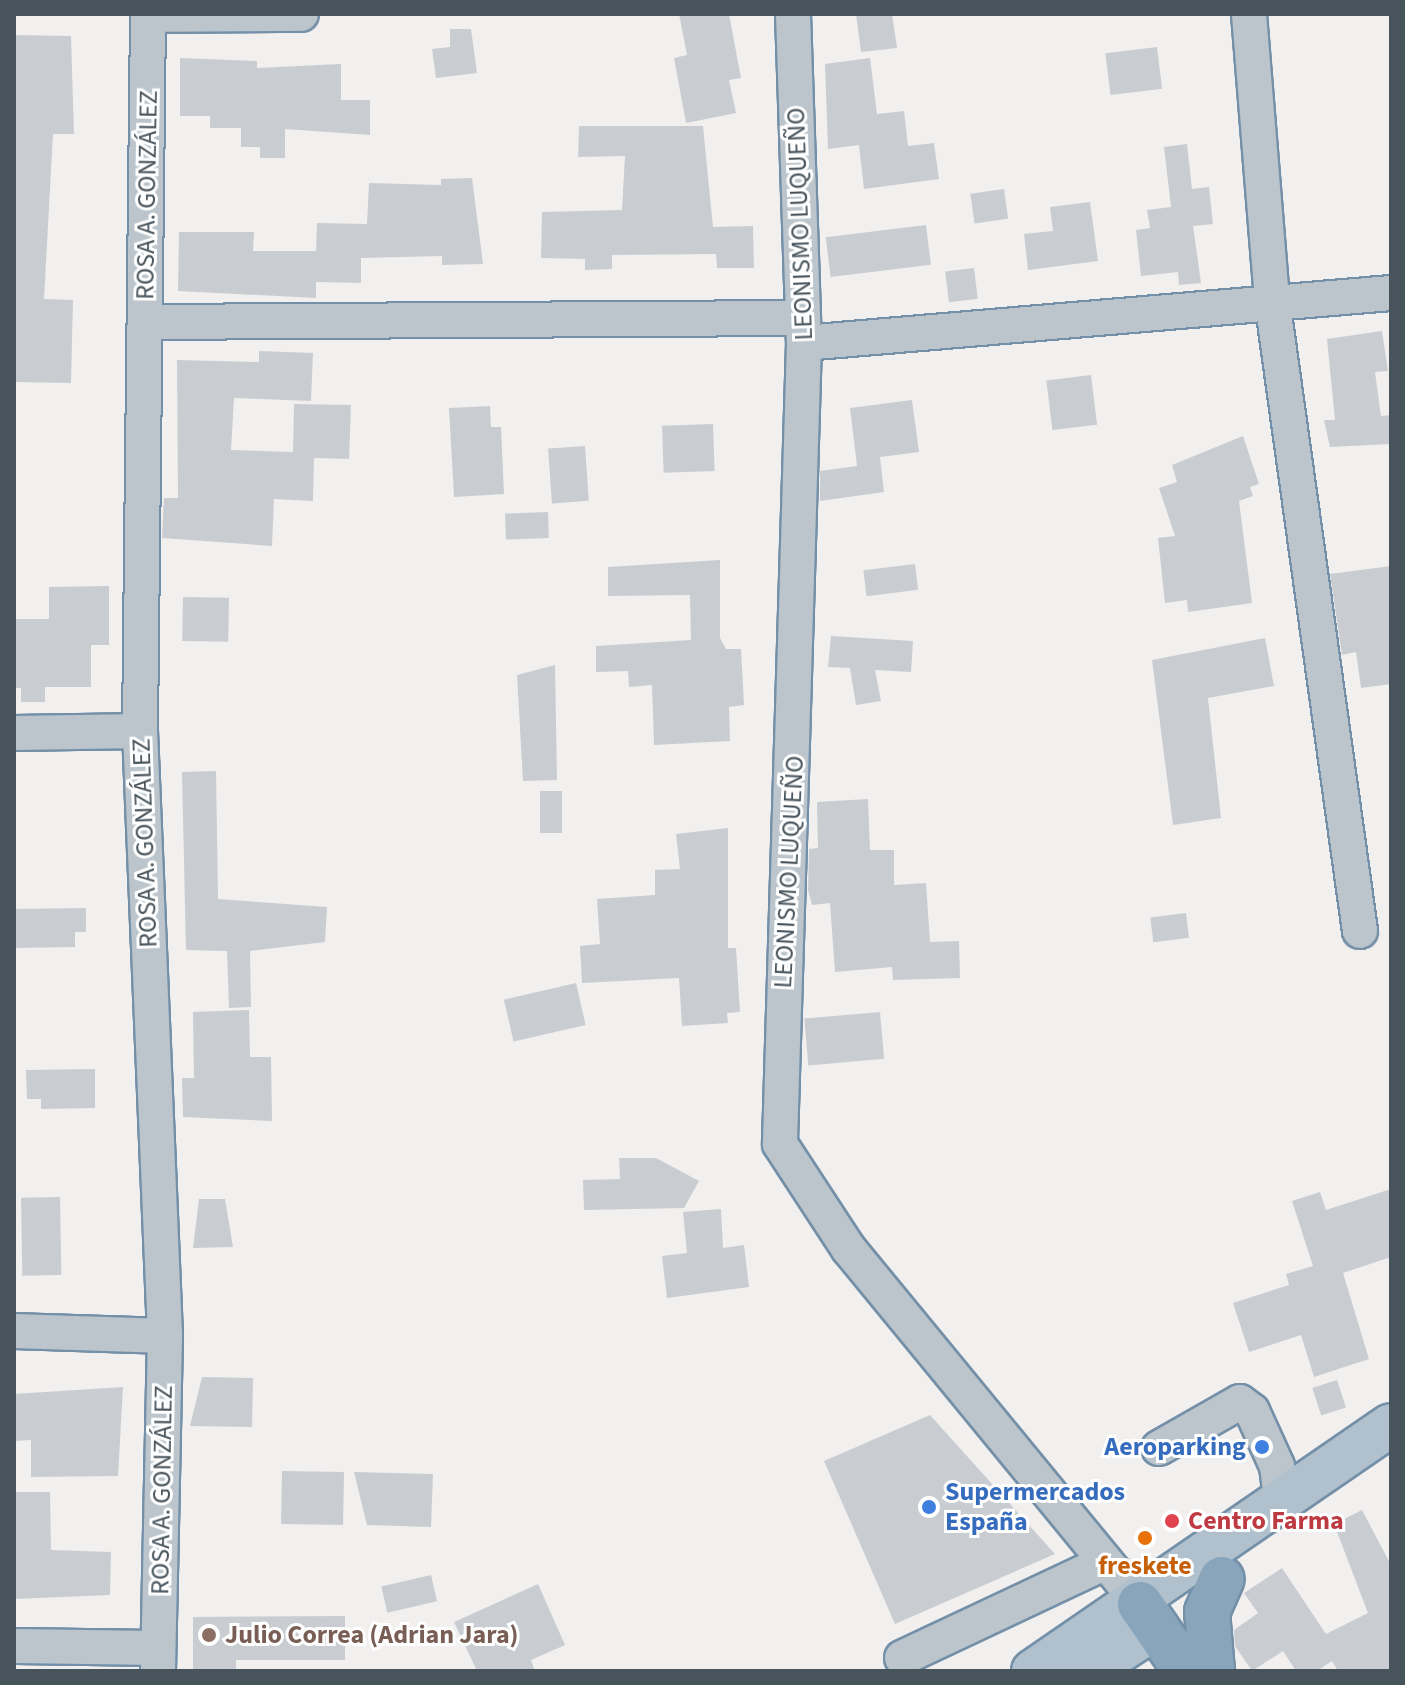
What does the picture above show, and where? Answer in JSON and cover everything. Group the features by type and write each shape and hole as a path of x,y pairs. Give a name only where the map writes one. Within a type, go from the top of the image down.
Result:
{"highway":[{"path":"1212,1671 1207,1612 1222,1579"},
{"path":"1148,1616 1186,1671"}],"main road":[{"path":"1089,1671 1281,1500 1391,1425"},
{"path":"1033,1671 1222,1579 1391,1451"}],"street":[{"path":"148,14 301,14"},
{"name":"ROSA A. GONZÁLEZ","path":"148,14 140,731 165,1336 158,1659"},
{"name":"LEONISMO LUQUEÑO","path":"793,14 803,331 780,1144 848,1248 1148,1616"},
{"path":"1249,14 1272,300 1360,931"},
{"path":"145,322 803,331 1391,293"},
{"path":"14,733 140,731"},
{"path":"14,1331 165,1336"},
{"path":"1159,1448 1240,1402 1252,1411 1277,1466 1281,1500"},
{"path":"902,1658 1106,1562"},
{"path":"14,1646 158,1659"}],"building":[{"path":"679,14 729,14 741,78 729,80 736,113 686,123 674,58 687,55"},
{"path":"856,14 892,14 897,48 861,52"},
{"path":"450,29 471,29 477,73 436,78 432,49 450,47"},
{"path":"14,35 71,36 74,134 53,134 44,299 73,300 71,383 14,382"},
{"path":"1157,47 1162,89 1111,95 1105,53"},
{"path":"180,58 257,61 257,68 341,64 341,100 370,100 370,135 285,129 285,158 260,158 260,147 241,147 241,128 210,128 210,116 180,116"},
{"path":"870,58 877,114 904,111 908,146 934,143 939,179 864,189 859,145 828,149 825,64"},
{"path":"579,126 703,126 713,227 753,226 754,268 717,268 716,254 612,255 612,269 585,270 585,259 541,258 542,212 622,210 625,156 578,157"},
{"path":"1187,144 1192,189 1209,187 1213,224 1193,226 1201,283 1179,285 1178,272 1141,276 1136,230 1150,228 1147,210 1171,207 1164,147"},
{"path":"472,178 483,264 442,265 442,256 361,258 361,283 316,282 316,298 178,291 179,232 254,232 253,251 316,251 317,223 367,224 369,183 441,185 441,179"},
{"path":"1004,189 1008,219 975,223 970,194"},
{"path":"1090,202 1098,261 1028,270 1024,234 1053,231 1050,207"},
{"path":"926,225 931,265 831,277 826,237"},
{"path":"974,268 978,299 949,302 945,272"},
{"path":"1382,331 1388,371 1375,372 1381,416 1391,415 1391,444 1330,447 1324,420 1335,420 1327,339"},
{"path":"259,351 313,353 311,401 234,398 231,450 293,452 294,404 351,405 349,459 314,458 313,501 274,499 272,546 162,538 164,498 178,498 177,360 259,362"},
{"path":"1091,375 1097,425 1052,430 1046,380"},
{"path":"912,400 919,452 880,457 884,492 820,501 820,471 857,466 850,408"},
{"path":"490,406 491,427 501,427 504,494 454,497 449,408"},
{"path":"713,424 715,471 664,473 662,426"},
{"path":"1243,436 1259,484 1250,487 1253,496 1239,501 1252,603 1188,612 1187,600 1165,603 1158,538 1175,536 1159,488 1177,482 1172,465"},
{"path":"585,446 589,501 552,503 548,449"},
{"path":"548,512 549,538 506,539 505,514"},
{"path":"720,560 720,638 726,649 741,649 744,705 729,707 730,741 654,745 652,685 629,687 628,671 596,672 596,646 691,640 690,595 608,596 608,567"},
{"path":"915,564 918,590 867,596 863,570"},
{"path":"1391,566 1391,684 1361,688 1356,652 1342,655 1330,574"},
{"path":"109,586 109,645 91,645 91,687 45,687 45,702 21,702 21,688 14,688 14,619 49,619 49,587"},
{"path":"183,597 229,598 228,642 182,641"},
{"path":"831,636 913,641 911,672 875,670 881,701 856,705 850,668 828,667"},
{"path":"1265,638 1274,686 1208,698 1221,818 1173,825 1152,660"},
{"path":"555,665 557,780 523,781 517,675"},
{"path":"216,771 218,899 327,907 325,942 250,951 251,1007 229,1008 227,951 186,950 182,772"},
{"path":"540,791 562,791 562,833 540,833"},
{"path":"868,799 870,850 894,850 894,885 926,883 930,942 959,941 960,978 893,980 892,967 835,972 830,903 812,905 808,890 809,849 818,848 817,802"},
{"path":"728,828 728,948 736,948 740,1012 727,1013 728,1023 682,1026 679,978 582,983 580,946 600,944 597,899 655,895 655,870 680,869 676,834"},
{"path":"86,908 86,932 75,932 75,947 14,948 14,909"},
{"path":"1186,913 1189,938 1153,942 1150,917"},
{"path":"576,983 586,1025 514,1042 504,1000"},
{"path":"249,1010 250,1057 271,1057 272,1121 183,1117 182,1078 194,1078 193,1012"},
{"path":"880,1012 884,1059 808,1065 804,1019"},
{"path":"95,1069 95,1108 41,1109 41,1099 27,1099 26,1070"},
{"path":"619,1158 656,1158 699,1181 684,1208 584,1210 583,1180 620,1179"},
{"path":"1391,1189 1391,1257 1343,1273 1369,1359 1314,1377 1301,1335 1249,1352 1233,1303 1289,1285 1286,1274 1313,1266 1292,1201 1320,1192 1326,1210"},
{"path":"60,1197 61,1275 22,1276 21,1198"},
{"path":"199,1199 225,1199 233,1247 193,1248"},
{"path":"721,1209 723,1248 744,1245 749,1287 667,1298 662,1256 687,1253 683,1212"},
{"path":"202,1377 253,1378 252,1427 190,1426"},
{"path":"1337,1380 1346,1408 1321,1416 1312,1388"},
{"path":"123,1387 118,1476 31,1477 31,1440 14,1441 14,1394"},
{"name":"Supermercados España","path":"930,1415 1055,1554 895,1624 824,1461"},
{"path":"282,1471 344,1472 343,1525 281,1524"},
{"path":"354,1472 433,1474 431,1527 367,1525"},
{"path":"14,1492 50,1492 51,1550 111,1552 110,1595 14,1599"},
{"path":"1362,1510 1391,1565 1391,1671 1338,1671 1332,1661 1317,1671 1296,1671 1283,1651 1252,1671 1235,1646 1234,1630 1258,1613 1244,1593 1282,1568 1326,1634 1368,1613 1334,1524"},
{"path":"431,1575 437,1601 387,1613 381,1586"},
{"path":"538,1584 565,1645 531,1660 535,1671 477,1671 454,1622"},
{"path":"345,1616 345,1660 236,1660 236,1671 193,1671 193,1617"}],"place":[{"name":"Aeroparking","path":"1262,1447"},
{"name":"Supermercados España","path":"929,1507"},
{"name":"Centro Farma","path":"1172,1521"},
{"name":"freskete","path":"1145,1538"},
{"name":"Julio Correa (Adrian Jara)","path":"209,1635"}]}
